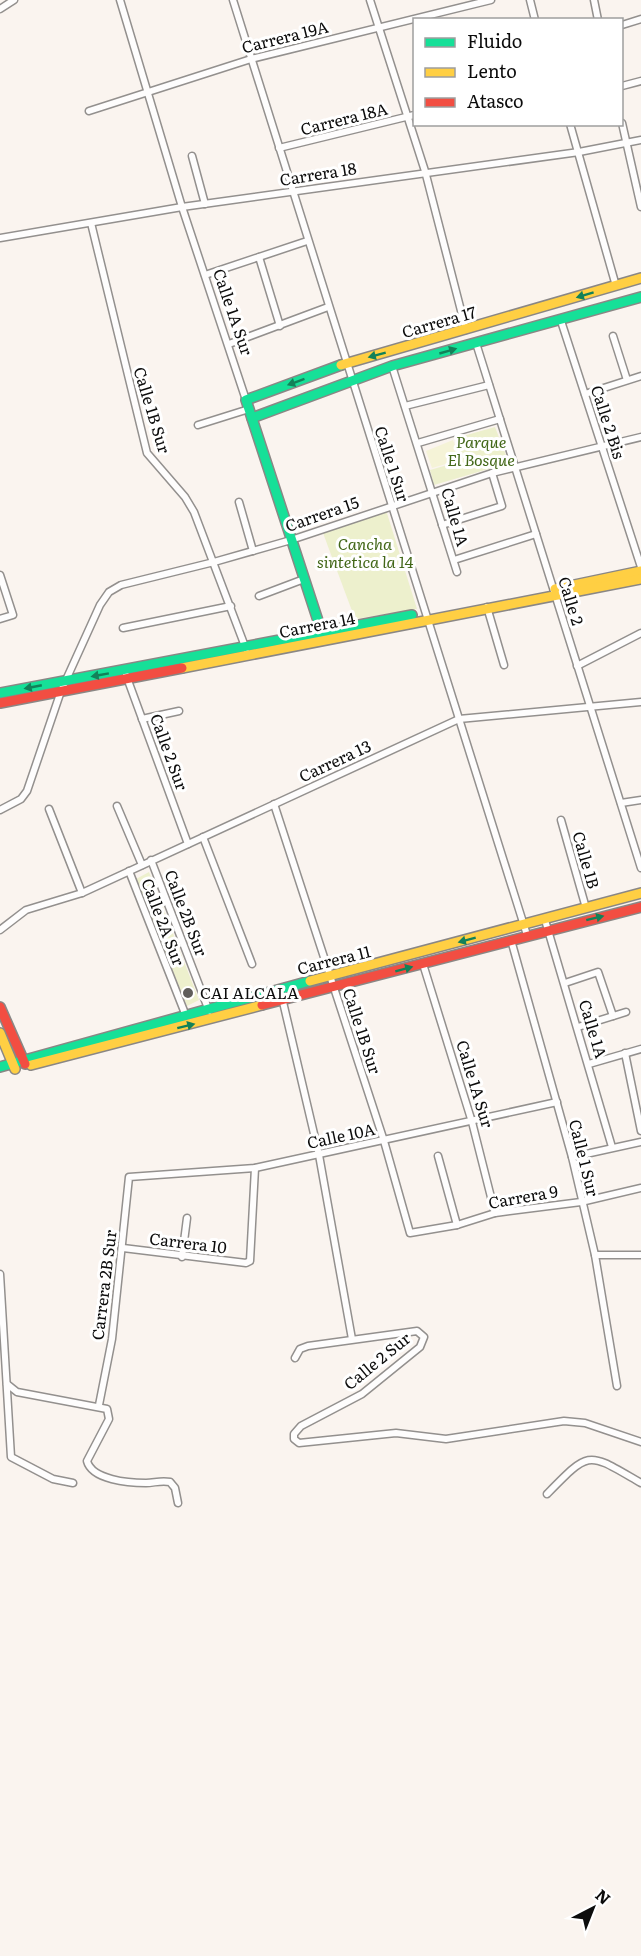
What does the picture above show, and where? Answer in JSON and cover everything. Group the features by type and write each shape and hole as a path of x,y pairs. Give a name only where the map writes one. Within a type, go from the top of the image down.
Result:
{"street":[{"path":"0,9 14,0"},
{"name":"Calle 1A Sur","path":"120,0 182,207 229,344 322,633"},
{"name":"Calle 1 Sur","path":"233,0 525,930"},
{"path":"370,0 425,171 466,331"},
{"name":"Carrera 19A","path":"417,18 490,0"},
{"path":"530,0 534,18"},
{"path":"594,0 598,18"},
{"name":"Carrera 19A","path":"89,111 251,59 413,19"},
{"path":"623,24 641,19"},
{"path":"623,86 641,81"},
{"name":"Carrera 18A","path":"279,148 413,115"},
{"path":"571,126 616,286"},
{"path":"622,126 641,204"},
{"name":"Carrera 18","path":"0,238 182,207 425,171 579,152 641,140"},
{"path":"192,156 205,204"},
{"name":"Calle 1B Sur","path":"91,224 147,453 185,497 214,562 247,651"},
{"path":"205,275 307,241"},
{"path":"260,257 280,326"},
{"name":"Carrera 17","path":"249,409 346,363 466,331 641,278"},
{"name":"Carrera 17","path":"249,409 352,380 392,366 641,297"},
{"path":"229,344 328,307"},
{"name":"Calle 2 Bis","path":"561,321 641,569"},
{"path":"613,336 627,380"},
{"name":"Calle 2","path":"476,343 641,868"},
{"name":"Calle 1A","path":"392,366 434,492 457,572"},
{"path":"585,393 641,376"},
{"path":"405,406 489,385"},
{"path":"198,425 249,409"},
{"path":"418,443 500,419"},
{"name":"Carrera 15","path":"0,810 21,800 27,791 65,681 100,605 109,592 121,585 291,540 492,473 641,437"},
{"path":"442,525 502,506 492,473"},
{"path":"239,502 253,551"},
{"path":"454,560 536,534"},
{"name":"Carrera 14","path":"426,616 487,607 641,569"},
{"path":"0,575 13,615 0,619"},
{"path":"259,596 304,579"},
{"name":"Carrera 14","path":"0,703 126,675 363,628 554,592 641,579"},
{"path":"123,628 231,606"},
{"path":"487,607 504,665"},
{"name":"Carrera 14","path":"247,651 322,633 363,628"},
{"path":"577,666 641,633"},
{"name":"Carrera 14","path":"0,693 65,681 126,675"},
{"name":"Calle 2 Sur","path":"126,675 188,844"},
{"name":"Carrera 13","path":"0,930 26,910 82,893 459,719 641,702"},
{"path":"142,718 179,711"},
{"path":"621,803 641,800"},
{"name":"Calle 1B Sur","path":"274,804 384,1141 410,1233"},
{"path":"117,806 142,865"},
{"path":"49,809 82,893"},
{"name":"Calle 1B","path":"561,820 586,908"},
{"path":"203,837 252,964"},
{"name":"Calle 2B Sur","path":"151,860 211,1020"},
{"name":"Calle 2A Sur","path":"129,871 186,1016"},
{"name":"Carrera 11","path":"24,1064 283,1002 511,940 545,920 641,893"},
{"name":"Carrera 11","path":"0,1073 186,1016 329,976 525,930 549,930 641,907"},
{"name":"Calle 1A","path":"545,920 612,1148"},
{"name":"Calle 1 Sur","path":"511,940 572,1157 595,1255 617,1386"},
{"name":"Calle 1A Sur","path":"423,964 472,1122 495,1213"},
{"path":"565,983 598,972 613,1016"},
{"name":"Calle 2 Sur","path":"283,1002 319,1155 352,1339 417,1331 424,1337 420,1347 362,1394 301,1426 294,1434 294,1439 299,1443 396,1433 446,1439 564,1421 585,1423 641,1442"},
{"path":"0,1007 24,1064"},
{"path":"578,1027 626,1012"},
{"path":"0,1033 14,1067"},
{"path":"589,1064 641,1049"},
{"name":"Calle 1A","path":"625,1053 641,1131"},
{"name":"Carrera 11","path":"0,1067 14,1067"},
{"name":"Calle 10A","path":"129,1177 255,1168 557,1102"},
{"path":"572,1157 641,1142"},
{"path":"438,1156 457,1225"},
{"name":"Carrera 10","path":"123,1248 182,1257 246,1263 250,1261 255,1168"},
{"name":"Carrera 2B Sur","path":"99,1405 112,1339 129,1177"},
{"name":"Carrera 9","path":"410,1233 457,1225 495,1213 581,1202 641,1188"},
{"path":"182,1257 187,1218"},
{"path":"595,1255 641,1255"},
{"path":"0,1274 11,1458 53,1479 73,1483"},
{"path":"295,1358 300,1350 308,1346 352,1339"},
{"path":"7,1384 16,1392 99,1405 107,1409 109,1419 87,1461 88,1466 96,1473 130,1482 170,1482 175,1488 178,1503"},
{"path":"547,1494 586,1458 598,1458 641,1483"}],"green space":[{"name":"Parque El Bosque","path":"495,427 509,463 434,485 430,470 461,461 456,438"},
{"name":"Cancha sintetica la 14","path":"386,510 417,609 355,619 323,533"},
{"path":"149,872 199,1000 187,1006 136,879"}],"shaded area":[{"path":"453,440 460,460 432,468 426,451"}],"traffic: fast":[{"path":"252,418 392,366 641,297"},
{"path":"322,633 246,400 341,365"},
{"path":"0,693 412,615"},
{"path":"0,1067 310,981"}],"traffic: slow":[{"path":"341,365 641,278"},
{"path":"555,589 641,571"},
{"path":"182,668 641,579"},
{"path":"310,981 641,893"},
{"path":"31,1065 262,1005"},
{"path":"0,1033 15,1069"}],"traffic: jam":[{"path":"0,703 182,668"},
{"path":"262,1005 641,907"},
{"path":"0,1007 25,1064"}],"place":[{"name":"CAI ALCALA","path":"188,993"}]}
